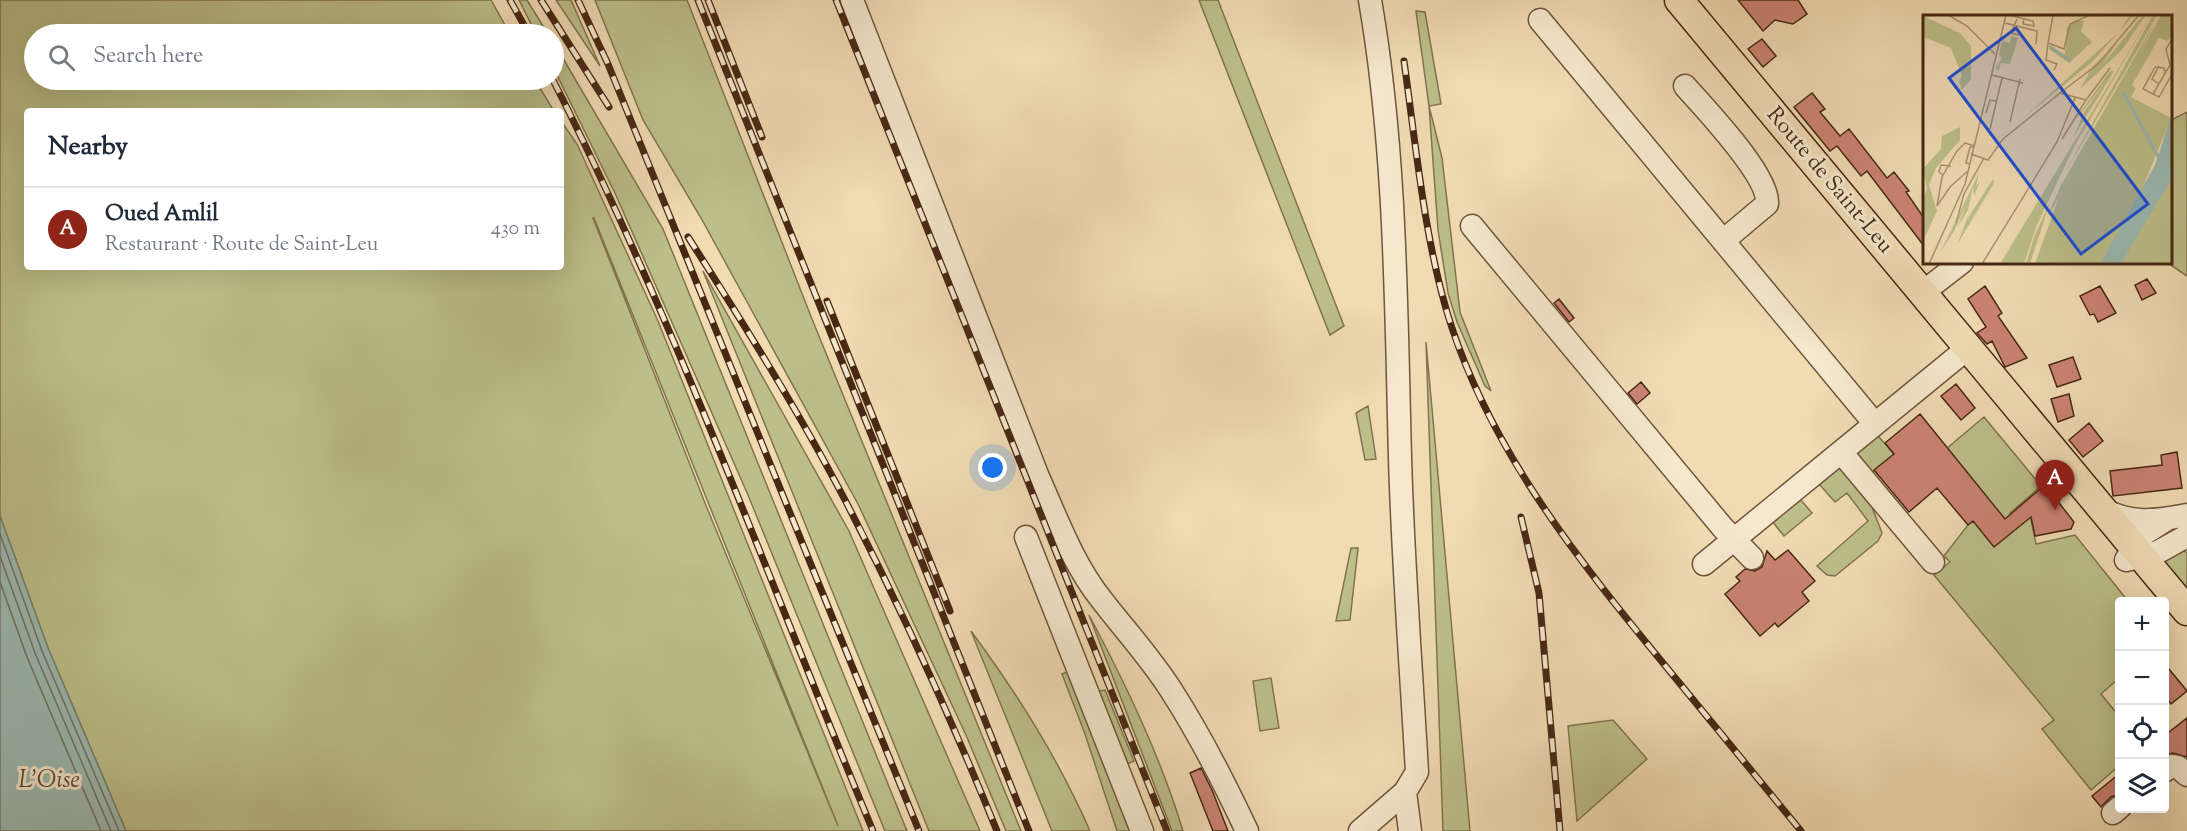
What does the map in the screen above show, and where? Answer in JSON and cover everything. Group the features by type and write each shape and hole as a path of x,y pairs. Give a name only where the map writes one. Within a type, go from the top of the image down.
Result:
{"main road":[{"name":"Route de Saint-Leu","path":"1660,0 1957,357 2187,611"},
{"name":"Route de Saint-Leu","path":"1679,0 2100,507 2134,554 2157,597"},
{"path":"2169,613 2187,634"}],"street":[{"path":"852,0 1038,477 1069,545 1100,598 1137,642 1171,690 1208,750 1247,831"},
{"path":"1360,831 1405,792 1417,772 1401,500 1388,155 1382,69 1370,0"},
{"path":"1540,20 1875,424"},
{"path":"1685,86 1739,148 1768,194 1767,204 1723,241"},
{"path":"1472,226 1724,528 1752,558"},
{"path":"1922,293 1959,264"},
{"path":"1704,564 1957,357"},
{"path":"1840,452 1933,562"},
{"path":"2100,507 2131,520 2178,517"},
{"path":"2134,554 2147,531 2178,517"},
{"path":"2134,554 2169,548 2187,536"},
{"path":"1026,537 1142,831"},
{"path":"2169,767 2178,767 2187,775"},
{"path":"1405,792 1410,831"}],"green space":[{"path":"0,0 491,0 504,24 24,24 24,90 541,90 552,108 24,108 24,270 564,270 564,125 577,144 658,321 863,831 126,831 48,648 0,516","holes":["593,218 594,218 838,826 707,508"]},
{"path":"519,0 527,0 542,24 531,24"},
{"path":"556,0 571,0 600,66"},
{"path":"595,0 687,0 812,319 1021,831 1006,831 966,735 858,504 701,218 643,120"},
{"path":"1199,0 1218,0 1344,326 1330,335"},
{"path":"1416,11 1425,12 1441,104 1429,106"},
{"path":"564,60 663,229 907,831 885,831 748,495 615,193 564,89"},
{"path":"1429,106 1442,158 1460,312 1491,391 1485,386 1457,322 1448,293 1438,230"},
{"path":"2187,112 2187,276 2169,264 2172,264 2172,120"},
{"path":"703,271 849,531 980,831 929,831"},
{"path":"1426,342 1470,831 1443,831"},
{"path":"1368,406 1376,459 1365,460 1356,413"},
{"path":"1984,417 2041,486 2009,514 2027,500 2036,544 2075,535 2125,597 2115,597 2115,682 2101,694 2115,711 2115,769 2091,790 2042,729 2054,720 1934,575 1950,562 1944,556 1968,525 1992,505 1946,449"},
{"path":"1874,436 1879,437 1894,454 1873,472 1861,465 1853,454"},
{"path":"1838,465 1872,507 1882,533 1878,541 1835,576 1827,575 1817,566 1868,521 1847,493 1835,502 1819,484"},
{"path":"1800,499 1812,513 1784,536 1772,521"},
{"path":"1351,548 1358,548 1350,620 1336,621"},
{"path":"2181,549 2187,553 2187,603 2155,561"},
{"path":"1089,615 1141,721 1164,775 1183,831 1172,831"},
{"path":"971,631 1036,728 1065,778 1090,831 1052,831"},
{"path":"1073,670 1132,831 1117,831 1085,734 1062,674"},
{"path":"1271,678 1279,728 1260,731 1253,681"},
{"path":"1105,690 1134,761 1123,766 1092,692"},
{"path":"1613,720 1647,759 1577,821 1568,726"}],"water":[{"name":"L’Oise","path":"0,516 48,648 126,831 0,831"}],"building":[{"path":"1738,0 1798,0 1807,14 1793,24 1775,20 1763,31"},
{"path":"1762,39 1776,56 1763,67 1748,49"},
{"path":"1812,93 1825,109 1820,112 1840,136 1849,129 1887,178 1894,172 1909,191 1906,192 1923,217 1923,245 1867,171 1861,176 1837,146 1830,151 1794,107"},
{"path":"2147,279 2156,293 2142,300 2135,285"},
{"path":"1985,286 2002,313 1998,316 2027,358 2005,367 1992,341 1987,344 1977,333 1986,327 1968,299"},
{"path":"2100,286 2116,313 2098,322 2094,314 2090,315 2080,296"},
{"path":"1559,299 1574,318 1569,322 1554,303"},
{"path":"2073,357 2081,379 2057,387 2049,365"},
{"path":"1641,382 1650,393 1637,404 1628,393"},
{"path":"1956,384 1975,408 1961,420 1941,396"},
{"path":"2069,394 2074,416 2058,422 2051,399"},
{"path":"1920,414 2005,519 2041,488 2051,500 2056,499 2074,522 2071,529 2035,536 2031,517 1994,547 1973,521 1968,525 1937,488 1909,512 1874,470 1894,454 1885,443"},
{"path":"2089,423 2103,441 2083,457 2069,440"},
{"path":"2177,452 2182,488 2113,496 2110,471 2162,465 2161,455"},
{"path":"1788,550 1815,581 1802,592 1809,601 1778,627 1775,623 1760,636 1725,594 1740,581 1736,577 1745,569 1755,571 1762,567 1767,551 1775,560"},
{"path":"2169,669 2187,691 2171,704 2169,701"},
{"path":"2187,718 2187,757 2169,754 2169,732"},
{"path":"1201,768 1228,831 1213,831 1190,773"},
{"path":"2115,777 2115,796 2101,807 2092,796"}],"railway":[{"path":"510,0 523,24"},
{"path":"541,0 556,24"},
{"path":"578,0 608,64 919,831"},
{"path":"698,0 1029,831"},
{"path":"708,0 762,137"},
{"path":"836,0 1167,831"},
{"path":"564,36 609,107"},
{"path":"1404,61 1422,196 1443,297 1470,374 1491,419 1542,505 1600,585 1801,831"},
{"path":"558,90 598,172 681,358 873,831"},
{"path":"688,237 789,400 845,500 925,664 997,831"},
{"path":"827,301 950,611"},
{"path":"1521,517 1539,593 1560,831"}],"place":[{"name":"Oued Amlil","path":"2055,510"}]}
